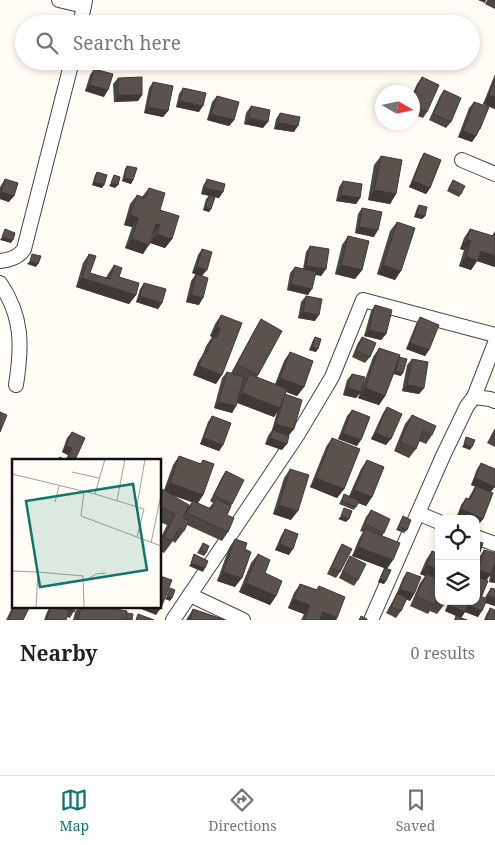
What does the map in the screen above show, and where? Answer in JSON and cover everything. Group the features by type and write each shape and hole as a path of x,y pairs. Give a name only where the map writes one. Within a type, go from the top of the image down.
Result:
{"street":[{"path":"58,0 85,3"},
{"path":"0,261 14,258 21,254 24,249 70,70"},
{"path":"462,160 495,174"},
{"path":"0,282 14,308 19,331 21,356 16,385"},
{"path":"173,620 298,434 332,377 363,300 495,335"},
{"path":"371,620 467,406 474,397 495,343"},
{"path":"474,397 490,398 495,401"},
{"path":"418,513 435,520"},
{"path":"480,538 495,544"},
{"path":"190,595 244,620"}],"building":[{"path":"94,70 113,74 108,90 90,85"},
{"path":"142,77 142,95 118,95 118,78"},
{"path":"422,77 439,85 427,112 420,109 420,85 418,85"},
{"path":"495,80 495,97 489,95"},
{"path":"153,82 173,86 168,111 148,107"},
{"path":"183,88 206,93 203,106 180,101"},
{"path":"444,90 461,98 451,122 433,114"},
{"path":"217,96 239,102 234,120 211,114"},
{"path":"474,102 489,107 476,136 463,131"},
{"path":"251,106 270,110 268,122 249,118"},
{"path":"280,113 300,117 298,126 278,123"},
{"path":"424,153 441,160 430,188 413,181"},
{"path":"381,156 402,160 396,194 374,190"},
{"path":"127,166 137,168 133,180 124,178"},
{"path":"97,172 107,175 104,185 94,182"},
{"path":"114,175 120,177 118,185 111,183"},
{"path":"5,179 18,183 14,196 1,192"},
{"path":"207,179 225,184 223,192 205,188"},
{"path":"453,180 465,186 461,194 449,188"},
{"path":"343,181 362,184 360,198 341,195"},
{"path":"149,188 165,193 160,210 179,216 172,239 157,234 160,225 156,224 149,245 132,239 138,218 130,215 137,195 145,198"},
{"path":"209,196 215,197 211,209 205,207"},
{"path":"419,205 427,207 425,216 417,214"},
{"path":"362,208 382,212 378,230 359,227"},
{"path":"397,222 415,228 401,271 383,265"},
{"path":"5,229 15,233 13,240 2,237"},
{"path":"470,229 493,236 495,232 495,256 481,251 478,261 466,256 471,241 467,240"},
{"path":"348,236 369,241 362,270 341,265"},
{"path":"310,246 329,249 326,269 306,266"},
{"path":"202,249 212,252 207,270 197,267"},
{"path":"32,254 41,256 38,264 30,261"},
{"path":"89,254 96,256 90,273 110,279 114,265 122,268 119,277 139,283 136,295 82,278"},
{"path":"295,267 316,272 312,289 291,284"},
{"path":"196,274 208,278 203,298 191,295"},
{"path":"144,283 166,289 162,303 140,296"},
{"path":"306,296 322,299 319,315 303,312"},
{"path":"375,305 392,310 386,334 369,330"},
{"path":"221,315 242,323 222,375 199,366 213,337 217,338 220,329 217,327"},
{"path":"420,317 439,325 429,350 410,343"},
{"path":"261,319 282,331 258,375 237,364"},
{"path":"315,337 321,339 318,349 312,347"},
{"path":"362,337 376,343 370,357 356,351"},
{"path":"379,348 400,355 385,396 365,388"},
{"path":"290,352 313,361 304,387 280,378"},
{"path":"399,357 407,359 403,373 396,371"},
{"path":"412,359 428,362 424,388 407,385"},
{"path":"227,372 244,377 236,406 219,402"},
{"path":"249,374 287,389 280,408 242,393"},
{"path":"352,374 365,377 361,392 348,388"},
{"path":"285,394 302,400 294,429 276,424"},
{"path":"387,407 402,414 391,439 376,433"},
{"path":"352,410 370,417 361,440 343,433"},
{"path":"0,412 7,415 0,432"},
{"path":"412,415 436,426 432,435 423,431 416,449 400,442"},
{"path":"212,416 231,423 223,445 204,438"},
{"path":"273,430 289,436 287,444 270,438"},
{"path":"72,432 85,438 75,459 67,459 72,448 66,446"},
{"path":"466,437 475,440 472,447 464,444"},
{"path":"332,438 360,449 344,489 316,478"},
{"path":"179,456 201,464 203,460 214,464 203,495 170,483"},
{"path":"367,460 384,467 372,497 354,490"},
{"path":"481,463 495,469 495,487 475,478"},
{"path":"290,469 309,475 298,511 279,505"},
{"path":"226,471 244,480 232,504 214,495"},
{"path":"476,486 493,493 483,519 480,518 480,515 474,515 461,509 466,498 470,500"},
{"path":"161,489 189,505 183,518 189,520 184,531 179,528 172,541 164,537 175,514 161,507"},
{"path":"344,494 359,501 356,507 342,501"},
{"path":"216,499 231,506 227,515 234,518 228,532 187,513 193,501 211,509"},
{"path":"344,508 352,511 349,519 341,516"},
{"path":"371,510 390,519 384,533 365,524"},
{"path":"403,516 411,520 407,530 399,526"},
{"path":"285,529 298,534 293,549 280,544"},
{"path":"365,529 400,543 393,560 358,547"},
{"path":"235,539 247,543 245,549 251,552 242,578 223,572"},
{"path":"203,543 209,546 206,553 200,550"},
{"path":"342,544 352,549 340,572 331,568"},
{"path":"484,550 495,553 495,563 491,574 480,571"},
{"path":"432,551 435,552 435,568 427,565"},
{"path":"194,554 208,561 205,568 191,563"},
{"path":"258,554 270,560 265,573 282,581 276,596 246,583"},
{"path":"350,556 366,564 358,580 343,572"},
{"path":"385,568 391,570 386,581 380,579"},
{"path":"407,572 421,577 414,594 400,589"},
{"path":"427,574 435,578 434,605 416,596"},
{"path":"161,576 172,580 161,608"},
{"path":"480,578 488,581 482,595 480,594"},
{"path":"300,584 317,590 319,586 345,597 337,618 323,612 320,620 304,620 310,605 294,599"},
{"path":"170,588 175,590 172,598 167,596"},
{"path":"491,588 495,589 495,598 488,596"},
{"path":"397,593 407,598 401,611 391,607"},
{"path":"480,596 487,599 482,611 468,605 480,605"},
{"path":"449,605 468,605 465,612"},
{"path":"14,608 29,608 23,620 8,620"},
{"path":"50,608 69,610 66,620 47,619"},
{"path":"67,608 76,608 74,612"},
{"path":"81,608 110,608 127,611 126,620 78,620"},
{"path":"490,608 495,610 495,620 487,620"},
{"path":"193,609 225,620 190,620"},
{"path":"127,613 133,614 132,620 126,619"},
{"path":"138,614 154,620 136,620"},
{"path":"361,616 367,619 367,620 359,620"},
{"path":"456,616 467,620 455,620"}]}
